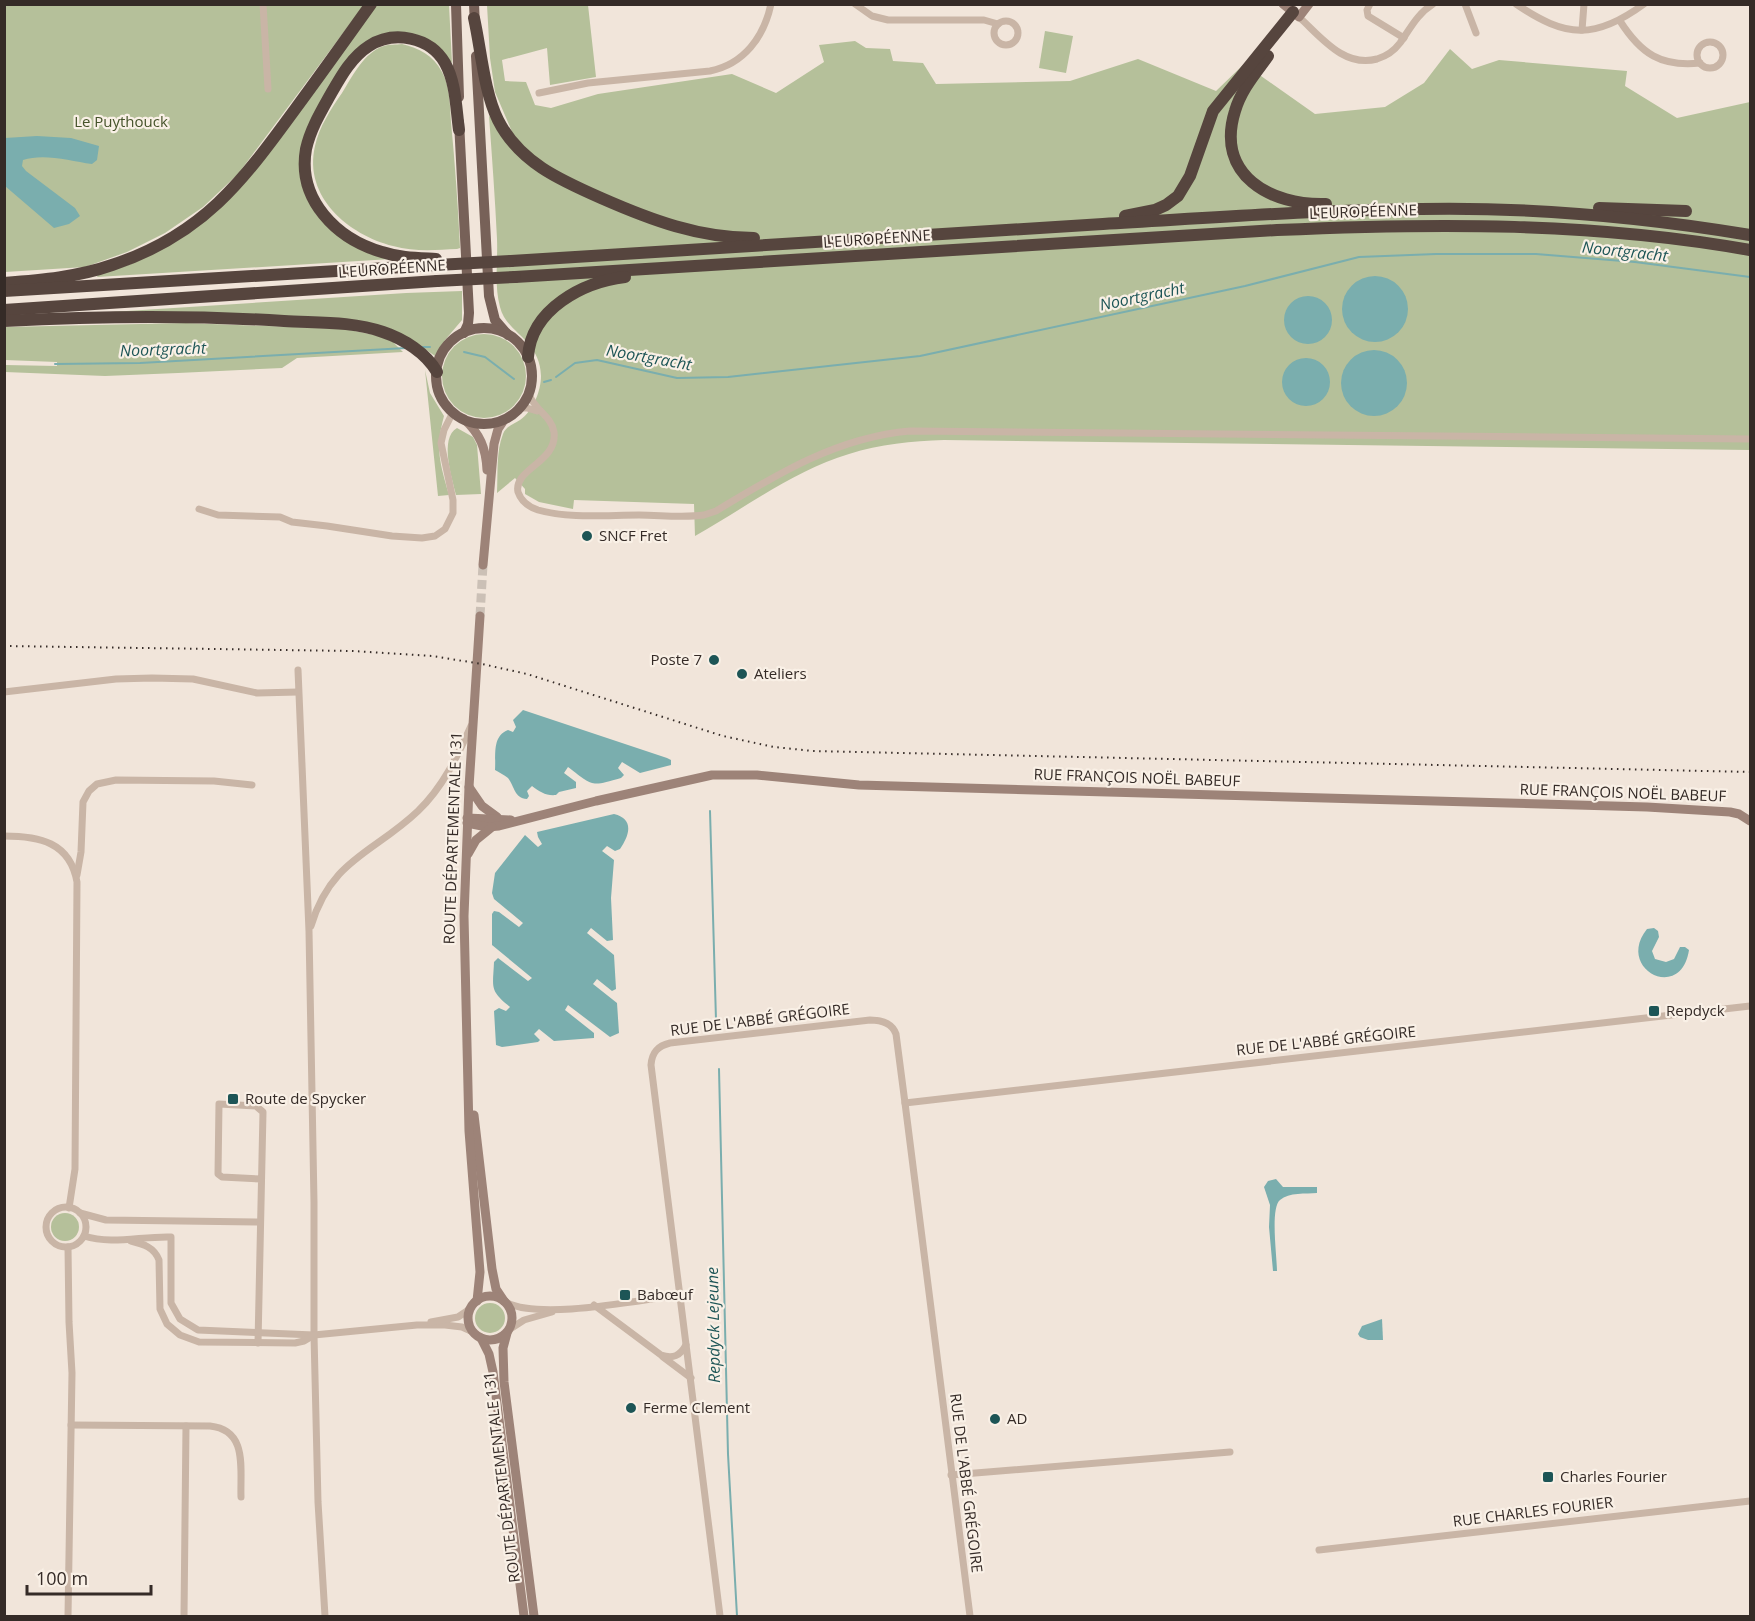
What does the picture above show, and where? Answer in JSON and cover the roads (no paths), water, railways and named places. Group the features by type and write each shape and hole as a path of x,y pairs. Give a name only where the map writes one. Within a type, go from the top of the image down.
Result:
{"highway":[{"path":"4,283 68,276 112,265 150,250 197,222 251,169 371,4"},
{"path":"1293,9 1246,86 1236,108 1231,128 1232,144 1234,156 1244,174 1264,191 1279,199 1296,203 1321,205 1368,203 1438,209"},
{"path":"992,231 1134,215 1150,212 1170,202 1178,196 1188,182 1213,111 1293,9"},
{"path":"474,18 488,91 498,120 515,146 548,172 636,213 688,231 730,238 834,241"},
{"path":"437,262 380,252 337,229 321,213 310,192 305,171 306,148 315,122 350,64 371,45 391,38 418,41 442,59 453,83 459,130"},
{"path":"1505,211 1575,207 1686,211"},
{"name":"L'EUROPÉENNE","path":"4,291 437,262 607,255 1289,213 1438,209 1505,211 1636,219 1750,235"},
{"name":"L'EUROPÉENNE","path":"4,310 1285,229 1499,225 1675,239 1750,250"},
{"path":"528,357 532,337 540,323 558,304 586,287 610,279 724,264"},
{"path":"4,321 132,317 254,319 358,326 381,331 401,340 418,351 437,372"}],"main road":[{"path":"456,4 459,130 469,313 464,333"},
{"path":"474,4 489,296 495,320 508,335 519,343 528,357 532,373 529,394 520,408 504,420 498,429 488,492 483,565"},
{"path":"1293,9 1309,4"},
{"path":"488,492 487,463 483,443 473,428 453,412 440,394 437,372 444,351 464,333 486,329 508,335"},
{"path":"464,419 483,424 504,420"},
{"name":"ROUTE DÉPARTEMENTALE 131","path":"474,1305 480,1272 469,1138 465,956 467,820 480,616"},
{"name":"RUE FRANÇOIS NOËL BABEUF","path":"467,820 492,827 699,777 744,774 871,785 1647,807 1730,812 1743,815 1750,820"},
{"path":"469,787 485,809 504,820"},
{"name":"RUE FRANÇOIS NOËL BABEUF","path":"467,820 525,818"},
{"path":"466,859 476,840 492,827"},
{"name":"ROUTE DÉPARTEMENTALE 131","path":"468,1062 492,1269 496,1289 505,1302"},
{"path":"490,1296 505,1302 512,1317 508,1331 496,1340 477,1335 468,1321 474,1305 490,1296"},
{"name":"ROUTE DÉPARTEMENTALE 131","path":"508,1331 504,1348 504,1383 534,1617"},
{"name":"ROUTE DÉPARTEMENTALE 131","path":"477,1335 489,1354 493,1372 524,1617"}],"street":[{"path":"263,4 268,89"},
{"path":"539,93 588,83 721,68 741,57 755,43 765,26 771,4"},
{"path":"855,4 868,14 888,20 980,19 998,24"},
{"path":"1370,4 1367,10 1368,16 1404,38"},
{"path":"1293,9 1338,52 1356,60 1371,60 1395,50 1419,15 1433,4"},
{"path":"1465,4 1476,33"},
{"path":"1516,4 1547,23 1582,30 1599,29 1620,21 1644,4"},
{"path":"1582,30 1584,4"},
{"path":"1620,21 1634,41 1652,56 1674,63 1700,63"},
{"path":"529,394 533,404 553,429 552,447 546,456 522,477 518,487 519,494 527,505 535,509 574,514 704,515 716,511 787,469 828,450 871,437 910,431 1750,439"},
{"path":"520,408 531,408 544,415"},
{"path":"199,509 218,515 280,518 292,522 392,536 422,538 435,536 445,529 453,513 453,500 441,443 444,430 453,412"},
{"path":"298,670 309,931 314,1335 319,1518 325,1617"},
{"path":"4,692 120,679 157,678 193,679 257,693 298,692"},
{"path":"309,931 321,901 342,870 412,816 437,789 457,757 472,723"},
{"path":"69,1208 75,1169 78,894 76,877 81,852 82,805 89,791 97,784 112,780 214,781 252,785"},
{"path":"4,836 30,837 50,843 67,858 76,877"},
{"name":"RUE DE L'ABBÉ GRÉGOIRE","path":"905,1102 1750,1006"},
{"name":"RUE DE L'ABBÉ GRÉGOIRE","path":"720,1617 651,1065 654,1054 660,1046 670,1043 882,1021 891,1026 896,1034 970,1617"},
{"path":"258,1343 263,1158 262,1110 252,1105 219,1104 218,1174 222,1177 261,1179"},
{"path":"106,1220 98,1222 78,1243 68,1247 60,1247 52,1242 45,1227 47,1219 61,1208 69,1208 106,1220 260,1222"},
{"path":"80,1213 85,1220 85,1234"},
{"path":"85,1234 98,1240 171,1237 170,1298 176,1315 187,1325 205,1331 314,1335 417,1325 458,1317 474,1305"},
{"path":"128,1240 145,1245 156,1254 159,1260 159,1306 165,1321 176,1333 187,1339 199,1342 298,1343 314,1335"},
{"path":"68,1247 72,1372 68,1617"},
{"path":"505,1302 526,1309 563,1309 680,1294"},
{"path":"594,1305 691,1378"},
{"path":"508,1331 524,1320 563,1309"},
{"path":"417,1325 454,1326 477,1335"},
{"path":"658,1354 673,1357 679,1354 686,1345"},
{"path":"71,1425 218,1427 235,1437 239,1450 241,1497"},
{"path":"183,1617 186,1426"},
{"path":"951,1475 1230,1452"},
{"name":"RUE CHARLES FOURIER","path":"1319,1550 1750,1501"}],"water":[{"path":"37,136 71,138 99,146 97,160 92,164 48,157 23,160 22,166 26,171 75,208 80,216 69,224 54,228 5,186 5,138"},
{"path":"1369,276 1381,276 1393,281 1403,291 1408,309 1406,322 1393,337 1381,342 1369,342 1357,337 1347,327 1342,315 1342,303 1347,291 1357,281"},
{"path":"1308,296 1325,303 1332,320 1325,337 1308,344 1291,337 1284,320 1291,303"},
{"path":"1368,350 1380,350 1392,355 1402,365 1407,383 1405,396 1392,411 1380,416 1368,416 1356,411 1346,401 1341,389 1341,377 1346,365 1356,355"},
{"path":"1306,358 1323,365 1330,382 1323,399 1306,406 1289,399 1282,382 1289,365"},
{"path":"523,710 667,758 671,760 671,765 640,773 622,762 618,768 624,775 603,783 592,783 568,767 564,773 576,782 576,788 552,795 543,793 532,786 527,791 529,796 527,799 520,797 508,778 495,770 495,752 499,737 508,730 513,732 516,727 513,720"},
{"path":"614,814 621,816 628,824 628,834 620,849 615,851 607,846 602,851 614,860 611,898 613,940 607,941 591,928 587,933 614,955 616,989 612,991 597,979 593,984 617,1003 619,1033 610,1037 568,1005 565,1010 594,1033 594,1038 554,1041 539,1029 534,1034 540,1040 538,1042 502,1047 496,1045 494,1011 499,1008 506,1011 510,1007 495,992 494,962 498,958 528,981 532,978 492,945 492,914 494,911 499,912 519,927 523,923 494,899 492,893 495,873 525,835 538,847 542,844 537,832"},
{"path":"1654,928 1658,931 1659,937 1652,951 1655,959 1666,962 1674,959 1680,947 1689,950 1684,966 1675,975 1664,977 1653,974 1644,967 1639,957 1639,944 1647,929"},
{"path":"1276,1179 1283,1187 1317,1187 1317,1193 1284,1197 1277,1205 1275,1222 1277,1271 1273,1271 1269,1227 1270,1205 1264,1187 1268,1181"},
{"path":"1382,1319 1383,1340 1368,1340 1360,1337 1358,1334 1362,1326"}],"waterway":[{"name":"Noortgracht","path":"556,377 575,363 597,360 677,378 728,377 920,356 1245,286 1359,257 1536,254 1635,262 1750,277"},
{"name":"Noortgracht","path":"421,347 430,347"},
{"name":"Noortgracht","path":"55,364 140,363 406,348"},
{"name":"Noortgracht","path":"464,352 485,357 514,379"},
{"name":"Noortgracht","path":"544,382 551,380"},
{"name":"Repdyck Lejeune","path":"710,811 716,1020"},
{"name":"Repdyck Lejeune","path":"719,1069 728,1454 737,1616"}],"tunnel":[{"path":"480,616 483,565"}],"railway":[{"path":"4,646 353,651 432,656 527,674 723,736 774,747 813,751 1750,772"}],"place":[{"name":"SNCF Fret","path":"587,536"},
{"name":"Poste 7","path":"714,660"},
{"name":"Ateliers","path":"742,674"},
{"name":"Repdyck","path":"1654,1011"},
{"name":"Route de Spycker","path":"233,1099"},
{"name":"Babœuf","path":"625,1295"},
{"name":"Ferme Clement","path":"631,1408"},
{"name":"AD","path":"995,1419"},
{"name":"Charles Fourier","path":"1548,1477"}],"park label":[{"name":"Le Puythouck","path":"121,122"}]}
